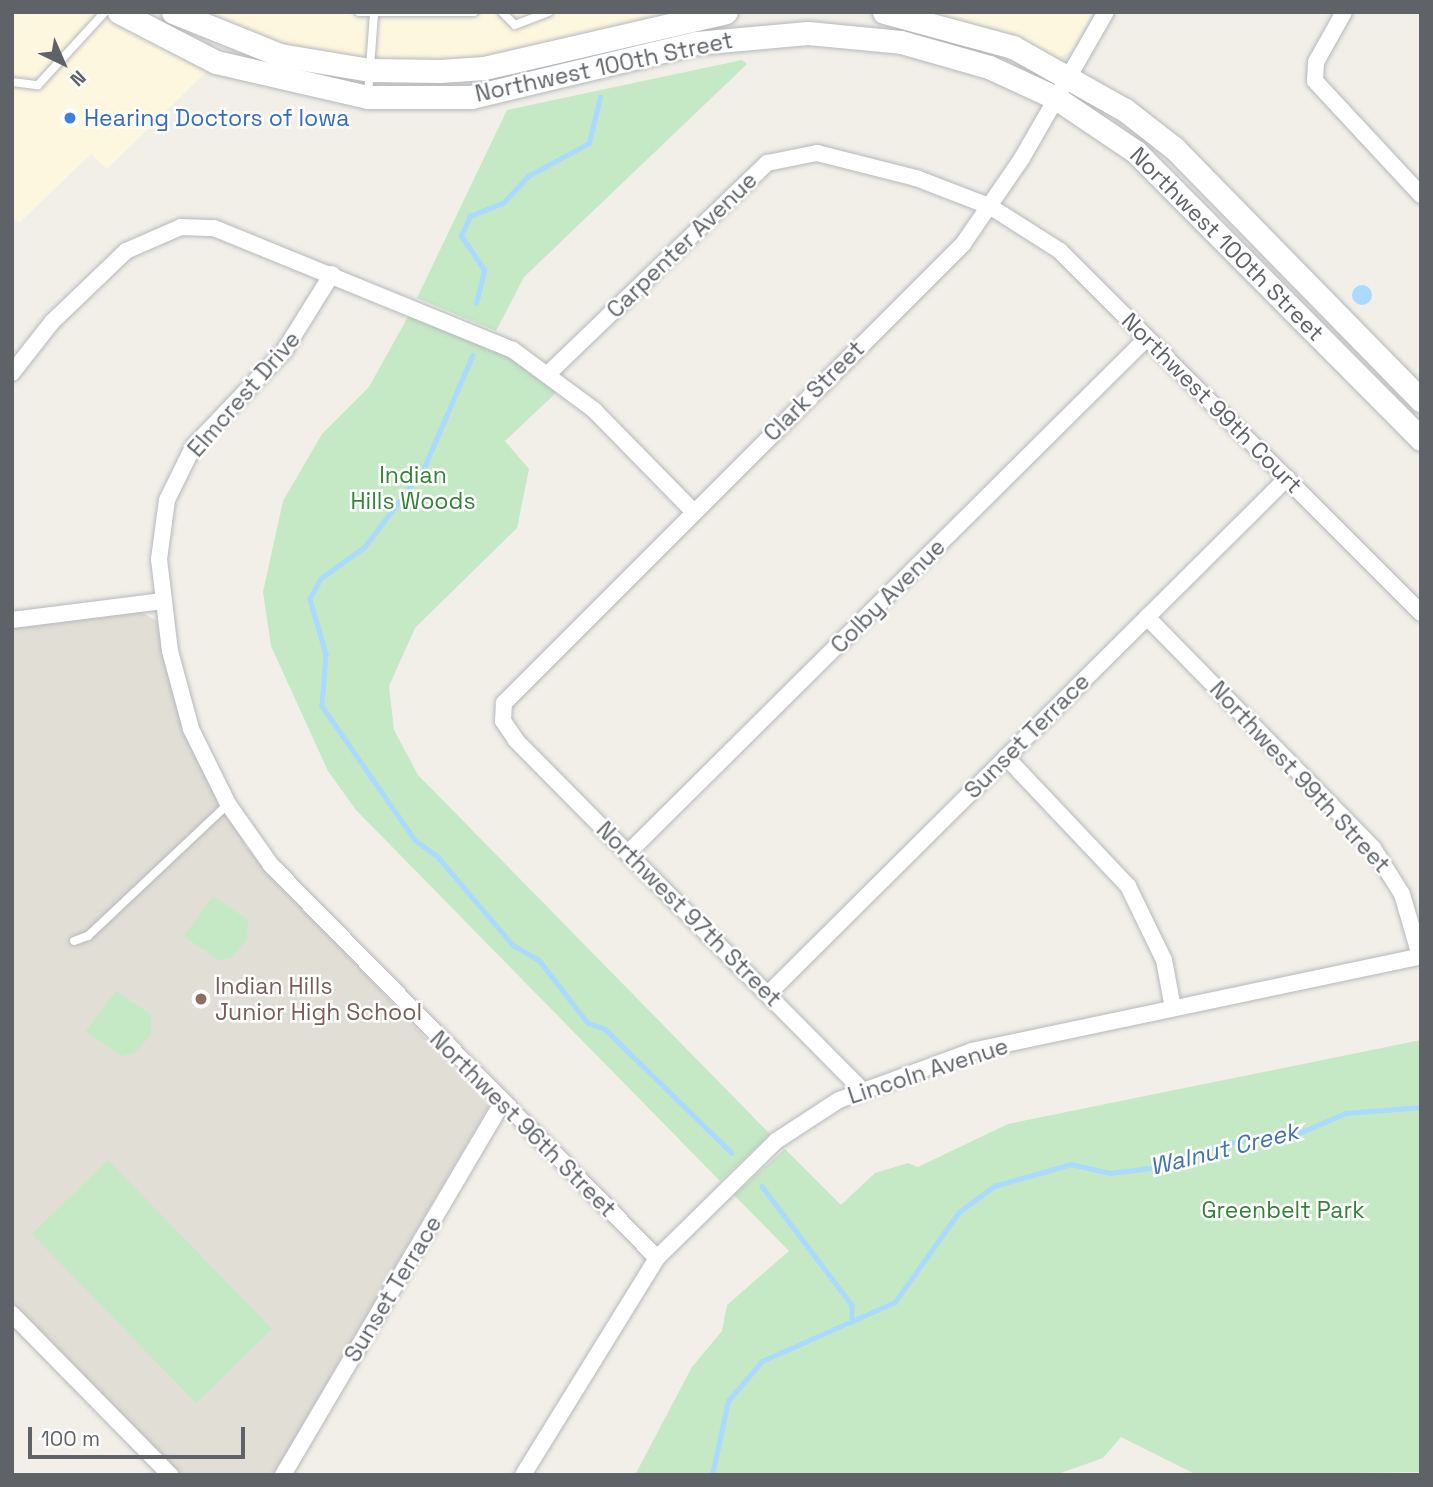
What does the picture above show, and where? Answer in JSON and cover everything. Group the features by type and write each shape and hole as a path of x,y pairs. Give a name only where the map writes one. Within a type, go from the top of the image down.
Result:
{"main road":[{"name":"Northwest 100th Street","path":"119,12 215,62 368,97 471,97 517,90 696,43 808,33 901,41 989,67 1056,98 1136,152 1177,189 1421,439"},
{"name":"Northwest 100th Street","path":"173,12 280,55 370,70 484,68 688,15 726,12"},
{"name":"Northwest 100th Street","path":"884,12 945,24 1070,76 1174,148 1421,400"}],"street":[{"name":"Clark Street","path":"516,740 503,721 509,694 962,244 991,207 1106,12"},
{"path":"1344,12 1316,62 1319,90 1421,195"},
{"name":"Carpenter Avenue","path":"550,373 751,175 791,154 817,153 916,178 991,207"},
{"name":"Northwest 99th Court","path":"991,207 1060,251 1421,613"},
{"path":"12,373 52,322 149,236 181,227 214,228 485,336 550,373 693,511"},
{"name":"Elmcrest Drive","path":"163,601 160,539 174,481 207,430 284,351 332,274"},
{"name":"Colby Avenue","path":"628,853 1147,338"},
{"name":"Sunset Terrace","path":"768,994 1287,478"},
{"path":"12,620 163,601"},
{"name":"Northwest 96th Street","path":"163,601 191,729 228,804 297,895 657,1258"},
{"name":"Northwest 99th Street","path":"1147,617 1373,848 1402,894 1420,956"},
{"name":"Northwest 97th Street","path":"516,740 861,1089"},
{"path":"1006,757 1128,886 1164,960 1173,1008"},
{"name":"Lincoln Avenue","path":"523,1475 657,1258 776,1141 861,1089 972,1051 1420,956"},
{"name":"Sunset Terrace","path":"283,1475 502,1103"},
{"path":"12,1314 170,1475"}],"lane":[{"path":"12,82 38,85 105,12"},
{"path":"359,12 474,12"},
{"path":"502,12 515,25 549,12"},
{"path":"368,97 374,14"},
{"path":"688,15 696,43"},
{"path":"74,941 88,936 228,804"}],"shaded area":[{"path":"12,12 103,12 209,69 107,169 91,154 19,223 12,216"},
{"path":"191,12 686,12 481,59 437,62 336,58 282,47"},
{"path":"927,12 1093,12 1072,50 1058,58"},
{"name":"Indian Hills Junior High School","path":"141,612 157,621 186,737 247,848 489,1106 273,1475 182,1475 12,1302 12,628"}],"green space":[{"path":"742,60 747,64 524,277 496,331 417,298 507,110"},
{"name":"Indian Hills Woods","path":"410,313 502,353 559,390 505,441 529,469 517,528 415,628 389,686 394,730 418,775 770,1134 720,1181 356,810 328,771 271,646 263,592 283,501 322,434 369,387"},
{"path":"213,896 248,920 247,940 231,958 218,960 184,936"},
{"path":"116,991 151,1015 151,1035 134,1053 121,1056 86,1031"},
{"name":"Greenbelt Park","path":"1421,1040 1421,1472 1197,1475 1121,1437 1103,1458 1055,1475 635,1475 692,1367 722,1331 727,1305 789,1251 734,1195 785,1149 841,1205 875,1173 908,1163 918,1167 1008,1124"},
{"path":"108,1160 272,1329 196,1403 32,1234"}],"water":[{"path":"1362,285 1369,288 1372,295 1369,302 1362,305 1355,302 1352,295 1355,288"}],"waterway":[{"path":"476,303 484,270 461,236 470,216 503,203 528,176 589,143 600,97"},
{"path":"473,355 424,469 365,547 321,579 310,599 326,654 322,706 415,840 438,857 513,945 539,960 588,1023 605,1029 732,1153"},
{"name":"Walnut Creek","path":"712,1475 728,1401 762,1361 895,1302 959,1212 994,1186 1071,1164 1110,1173 1159,1167 1226,1143 1292,1136 1346,1113 1421,1107"},
{"path":"762,1186 852,1305 852,1322"}],"place":[{"name":"Hearing Doctors of Iowa","path":"70,118"},
{"name":"Indian Hills Junior High School","path":"201,999"}]}
